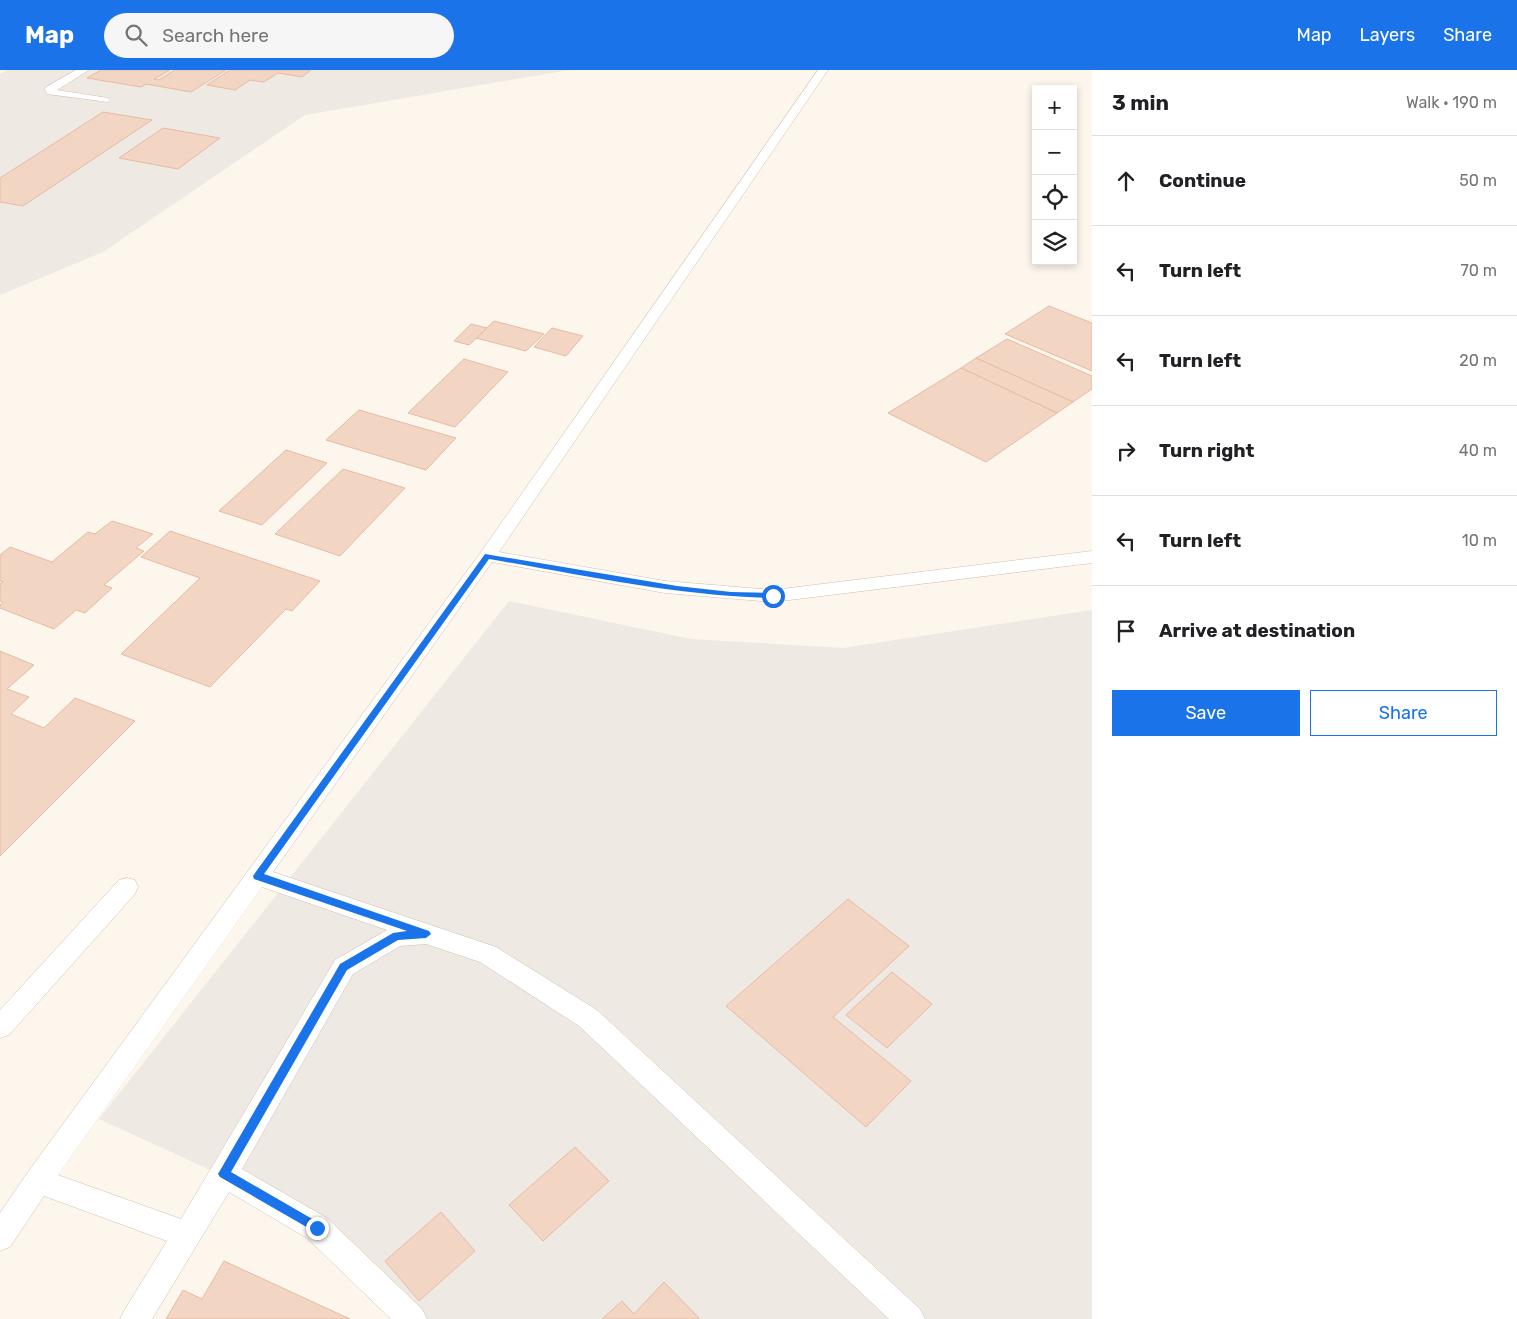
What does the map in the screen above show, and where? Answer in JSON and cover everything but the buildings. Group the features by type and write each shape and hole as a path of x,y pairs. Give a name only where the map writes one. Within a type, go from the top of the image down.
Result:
{"lane":[{"path":"84,70 50,89 51,92 104,100"},
{"path":"0,1237 38,1181 487,556 823,70"},
{"path":"487,556 677,589 731,595 773,596 1092,557"},
{"path":"257,876 488,954 588,1018 910,1319"},
{"path":"0,1027 127,887"},
{"path":"135,1319 224,1174 344,967 396,936 426,934"},
{"path":"224,1174 317,1228 412,1319"},
{"path":"38,1181 187,1235"}],"shaded area":[{"path":"7,70 569,70 305,115 103,252 0,295 0,74"},
{"path":"509,601 691,639 843,648 1092,610 1092,1319 406,1319 319,1220 99,1119"}],"route":[{"path":"317,1228 224,1174 344,967 396,936 426,934 257,876 487,556 677,589 731,595 773,596"}]}
